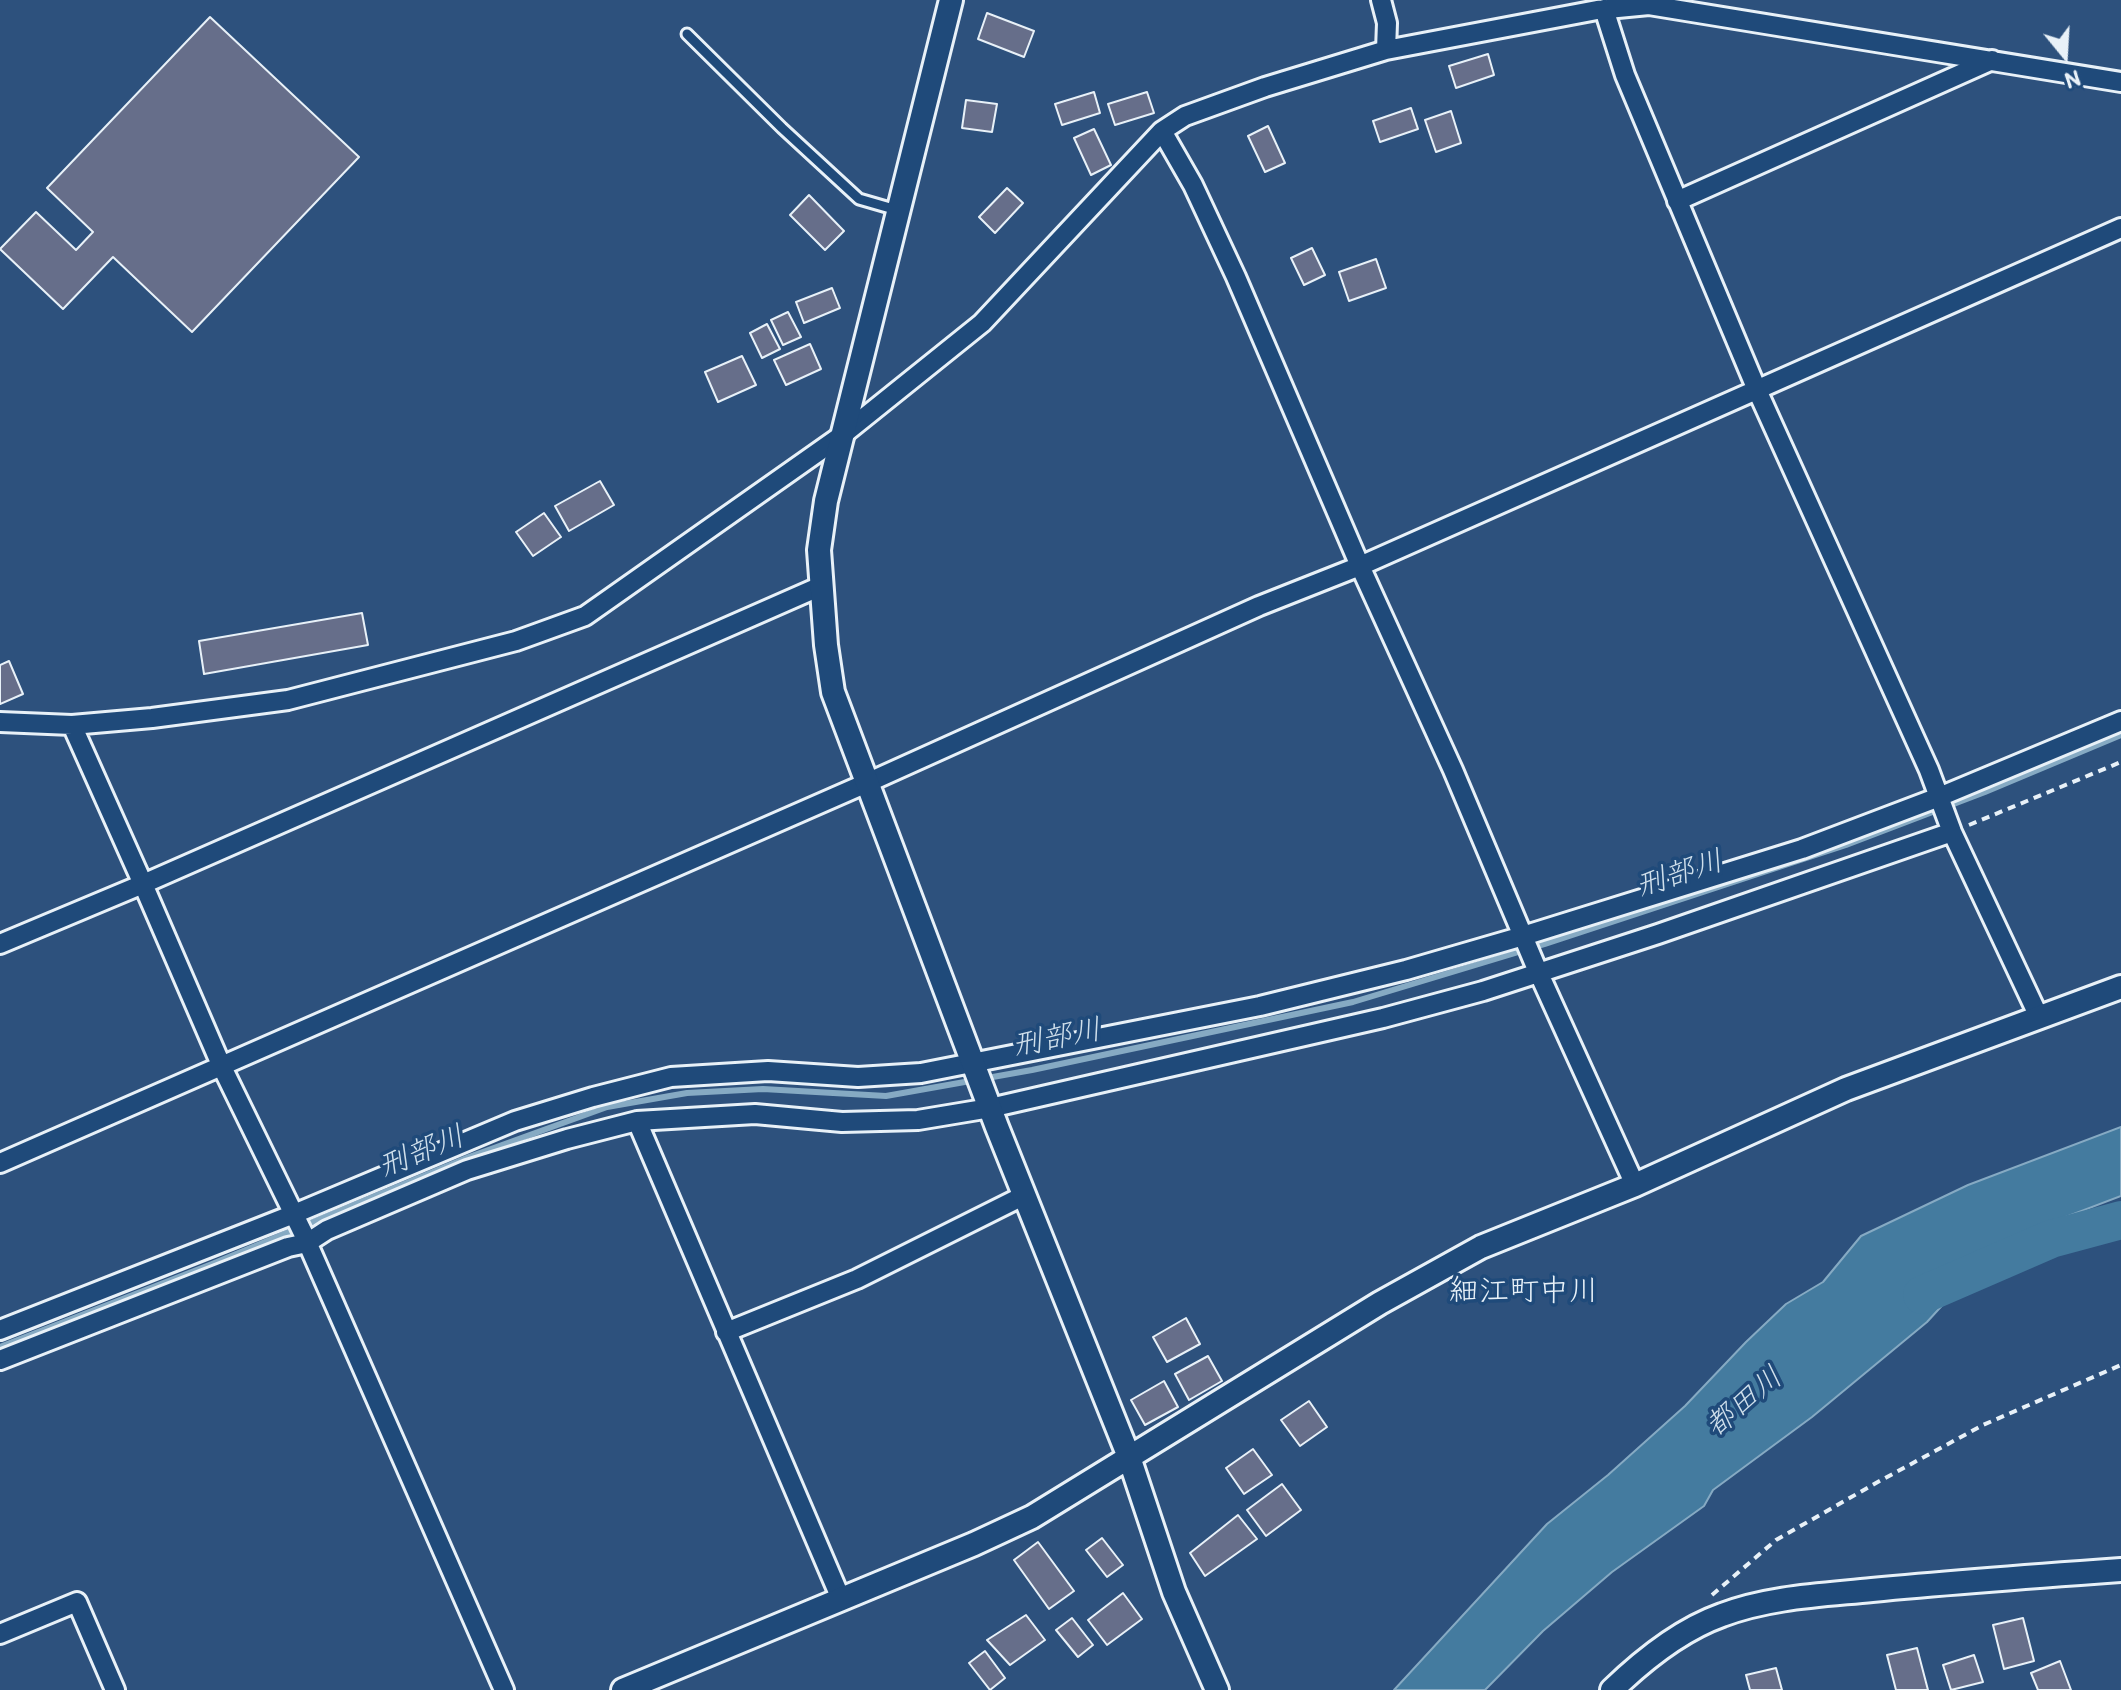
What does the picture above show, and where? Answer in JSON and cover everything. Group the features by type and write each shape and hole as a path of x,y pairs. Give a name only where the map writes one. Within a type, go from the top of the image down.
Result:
{"street":[{"path":"951,0 826,501 819,550 833,692 990,1106 1129,1457 1174,1592 1217,1690"},
{"path":"1381,0 1387,23 1386,50"},
{"path":"0,722 72,725 288,700 516,641 585,616 845,433 982,323 1162,131 1185,116 1265,87 1386,50 1604,9 1649,5 2121,82"},
{"path":"1604,9 1625,75 1757,390 1929,770 1952,832 2039,1017"},
{"path":"1677,201 1992,60"},
{"path":"1162,131 1193,185 1236,277 1537,969 1635,1185"},
{"path":"0,1163 2121,228"},
{"path":"0,944 821,586"},
{"path":"0,1330 301,1229 515,1121 671,1077 768,1071 858,1077 975,1066 1260,1006 1406,970 1524,938 1802,849 1939,797 2121,721"},
{"path":"72,725 222,1067 301,1229 504,1690"},
{"path":"0,1360 274,1253 301,1229 327,1230 467,1170 567,1139 637,1121 755,1114 842,1122 918,1120 990,1106 1383,1018 1483,991 1537,969 1658,934 1952,832"},
{"path":"623,1690 1032,1517 1380,1303 1481,1247 1635,1185 1846,1089 2121,987"},
{"path":"637,1121 841,1599"},
{"path":"726,1332 857,1279 1025,1195"},
{"path":"1612,1690 1685,1632 1722,1615 1762,1604 1971,1580 2121,1570"},
{"path":"0,1634 77,1602 115,1690"}],"lane":[{"path":"687,34 859,199 897,210"}],"path":[{"path":"1952,832 2121,762"},
{"path":"1709,1598 1776,1540 1876,1483 1983,1425 2121,1365"}],"water":[{"path":"2121,1127 2121,1196 2029,1231 1991,1252 1927,1322 1812,1417 1713,1490 1704,1506 1612,1572 1543,1631 1485,1690 1394,1690 1547,1524 1608,1475 1685,1406 1786,1304 1823,1282 1861,1236 1968,1185"}],"building":[{"path":"987,13 1034,31 1024,57 978,39"},
{"path":"210,17 359,157 192,332 113,257 63,309 0,249 36,212 76,250 93,232 47,188"},
{"path":"1488,54 1494,75 1456,88 1449,66"},
{"path":"1094,92 1100,113 1062,125 1055,104"},
{"path":"1147,92 1154,113 1115,125 1108,104"},
{"path":"966,100 997,104 992,132 962,128"},
{"path":"1411,108 1418,129 1380,142 1373,121"},
{"path":"1451,111 1461,143 1436,152 1425,120"},
{"path":"1268,126 1285,163 1265,172 1248,136"},
{"path":"1094,129 1111,165 1091,175 1074,138"},
{"path":"1007,188 1023,203 995,233 979,217"},
{"path":"809,195 844,231 825,250 790,215"},
{"path":"1312,248 1325,275 1304,285 1291,258"},
{"path":"1376,259 1386,288 1349,301 1339,272"},
{"path":"832,288 840,308 804,323 796,302"},
{"path":"788,312 801,337 783,345 771,320"},
{"path":"767,324 780,349 762,358 750,333"},
{"path":"810,344 821,369 786,385 774,360"},
{"path":"742,356 756,385 718,402 705,372"},
{"path":"600,481 614,505 569,531 555,506"},
{"path":"544,513 561,537 533,556 516,532"},
{"path":"362,613 368,645 204,674 199,641"},
{"path":"9,661 23,694 0,704 0,665"},
{"path":"1186,1318 1200,1344 1167,1362 1153,1337"},
{"path":"1208,1356 1222,1381 1189,1400 1175,1374"},
{"path":"1164,1381 1178,1407 1145,1425 1131,1400"},
{"path":"1309,1401 1327,1427 1300,1446 1281,1420"},
{"path":"1253,1449 1272,1475 1244,1494 1226,1468"},
{"path":"1282,1484 1301,1510 1266,1536 1247,1510"},
{"path":"1238,1515 1257,1539 1205,1576 1190,1553"},
{"path":"1102,1538 1123,1565 1107,1577 1086,1550"},
{"path":"1038,1542 1074,1591 1049,1609 1014,1560"},
{"path":"1123,1593 1142,1619 1107,1645 1088,1620"},
{"path":"1026,1615 1045,1640 1010,1665 987,1640"},
{"path":"1072,1618 1093,1645 1078,1657 1056,1630"},
{"path":"2023,1618 2034,1661 2004,1669 1993,1625"},
{"path":"1917,1648 1928,1690 1896,1690 1887,1655"},
{"path":"985,1651 1005,1678 990,1690 969,1663"},
{"path":"1974,1655 1983,1682 1951,1690 1943,1665"},
{"path":"2060,1661 2071,1690 2038,1690 2031,1673"},
{"path":"1776,1668 1782,1690 1750,1690 1746,1675"}],"waterway":[{"name":"刑部川","path":"0,1347 212,1264 469,1157 607,1107 687,1093 763,1089 886,1096 1032,1070 1353,1002 1545,944 1846,845 1985,792 2121,735"},
{"name":"都田川","path":"1922,1295 2051,1239 2121,1220"}],"district":[{"name":"細江町中川","path":"1524,1292"}]}
